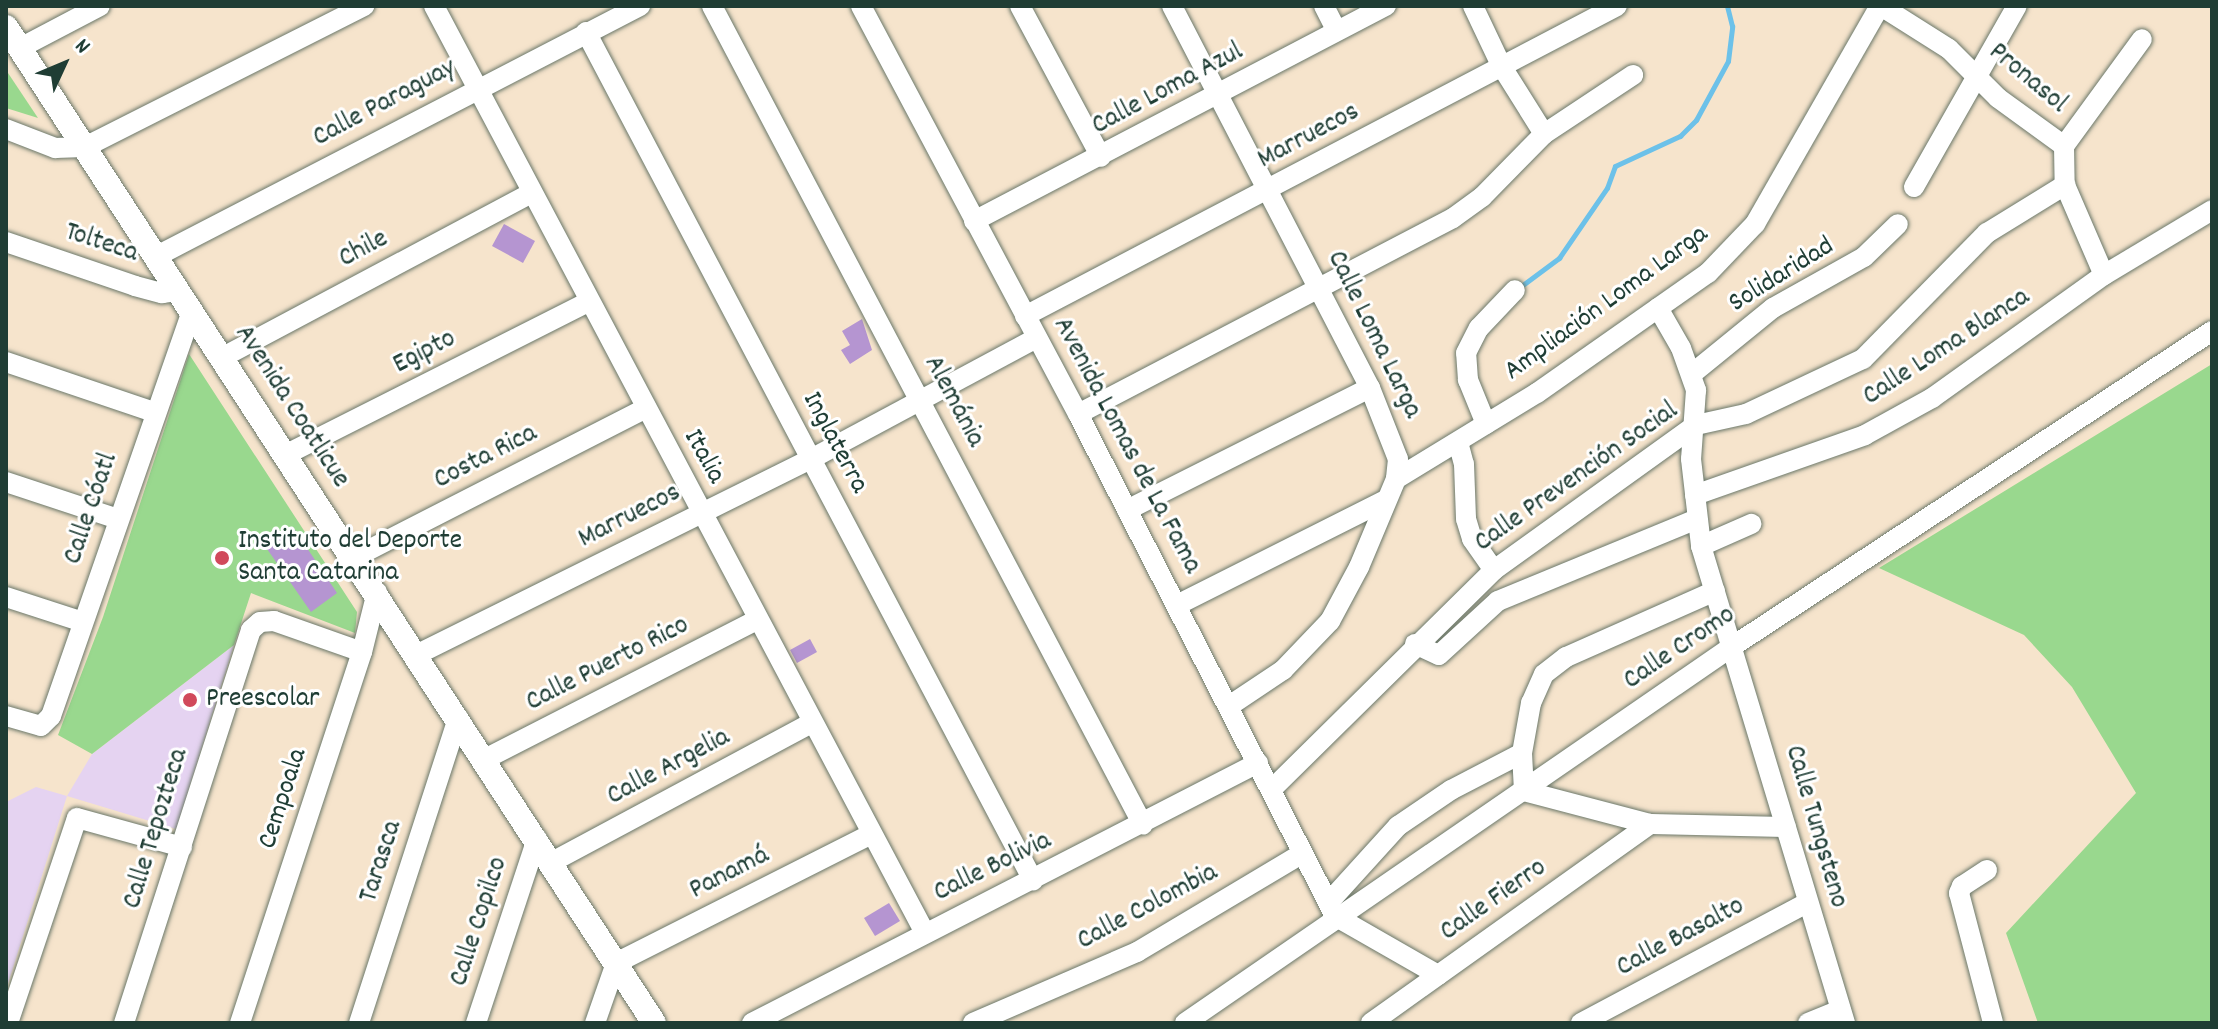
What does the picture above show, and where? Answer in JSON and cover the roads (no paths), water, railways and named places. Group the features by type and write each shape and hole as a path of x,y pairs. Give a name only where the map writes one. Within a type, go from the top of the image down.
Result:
{"street":[{"path":"20,48 100,6"},
{"path":"6,129 55,148 85,147 364,6"},
{"name":"Italia","path":"434,6 869,835 925,933"},
{"name":"Calle Paraguay","path":"157,256 478,87 640,6"},
{"name":"Alemánia","path":"712,6 1143,825"},
{"name":"Avenida Lomas de La Fama","path":"861,6 1078,414 1332,909"},
{"path":"1020,6 1101,157"},
{"name":"Calle Loma Larga","path":"1172,6 1370,388 1395,443 1396,479"},
{"path":"1324,6 1337,31"},
{"name":"Calle Loma Azul","path":"974,221 1219,96 1386,6"},
{"path":"1473,6 1502,67 1544,134"},
{"name":"Marruecos","path":"1025,316 1617,6"},
{"name":"Pronasol","path":"1880,6 1939,42 1977,74 2006,105 2064,146 2065,185 2104,275"},
{"name":"Ampliación Loma Larga","path":"1396,479 1486,424 1708,273 1755,224 1880,6"},
{"path":"1914,187 2017,6"},
{"name":"Avenida Coatlicue","path":"6,27 377,592 654,1023"},
{"name":"Inglaterra","path":"586,32 1033,880"},
{"path":"2064,146 2142,39"},
{"path":"1078,414 1469,207 1544,134 1633,75"},
{"name":"Calle Prevención Social","path":"1272,789 1415,644 1494,570 1696,425 1746,414 1863,359 1987,233 2065,185"},
{"name":"Chile","path":"223,357 532,193"},
{"name":"Calle Loma Blanca","path":"1695,495 1865,435 1932,398 2104,275 2212,210"},
{"name":"Solidaridad","path":"1693,373 1773,308 1855,265 1898,224"},
{"name":"Tolteca","path":"6,242 186,301"},
{"path":"1486,424 1468,380 1466,353 1479,328 1515,290"},
{"name":"Calle Cóatl","path":"6,716 45,724 154,412 186,301"},
{"name":"Egipto","path":"287,454 588,302"},
{"path":"1658,308 1693,373"},
{"name":"Calle Cromo","path":"1185,1023 1332,909 1524,791 1733,646 2212,331"},
{"name":"Marruecos","path":"416,655 811,459 1037,338"},
{"path":"6,362 154,412"},
{"name":"Calle Tungsteno","path":"1693,373 1695,495 1701,546 1843,1016"},
{"path":"1127,510 1370,388"},
{"name":"Costa Rica","path":"353,558 644,409"},
{"path":"1458,442 1469,529 1494,570"},
{"path":"1229,706 1283,670 1330,621 1396,479"},
{"path":"6,482 118,519"},
{"path":"1177,605 1384,501"},
{"path":"1415,644 1439,655 1498,601 1697,519"},
{"path":"1701,546 1751,524"},
{"path":"1715,591 1553,664 1537,686 1522,753 1524,791 1650,824 1786,827"},
{"name":"Cempoala","path":"240,1023 362,652 377,592"},
{"path":"6,597 83,622"},
{"name":"Calle Puerto Rico","path":"485,759 757,620"},
{"name":"Calle Tepozteca","path":"124,1023 182,847 243,645 255,625 274,621 362,652"},
{"name":"Tarasca","path":"359,1023 458,718"},
{"name":"Calle Argelia","path":"552,862 811,723"},
{"path":"1438,975 1332,909 1398,826 1451,790 1522,753"},
{"name":"Calle Bolivia","path":"752,1023 1143,825 1258,763"},
{"path":"8,1023 77,818 182,847"},
{"name":"Calle Fierro","path":"1371,1023 1650,824"},
{"name":"Panamá","path":"616,963 869,835"},
{"name":"Calle Copilco","path":"476,1023 537,839"},
{"name":"Calle Colombia","path":"973,1023 1137,952 1303,853"},
{"path":"1987,870 1962,886 1959,893 1993,1023"},
{"name":"Calle Basalto","path":"1581,1023 1807,903"},
{"path":"595,1023 616,963"},
{"path":"1808,1023 1843,1016"}],"waterway":[{"path":"1524,284 1559,258 1607,188 1615,166 1680,136 1696,120 1728,61 1732,26 1727,6"}],"place":[{"name":"Instituto del Deporte Santa Catarina","path":"222,558"},
{"name":"Preescolar","path":"190,700"}]}
